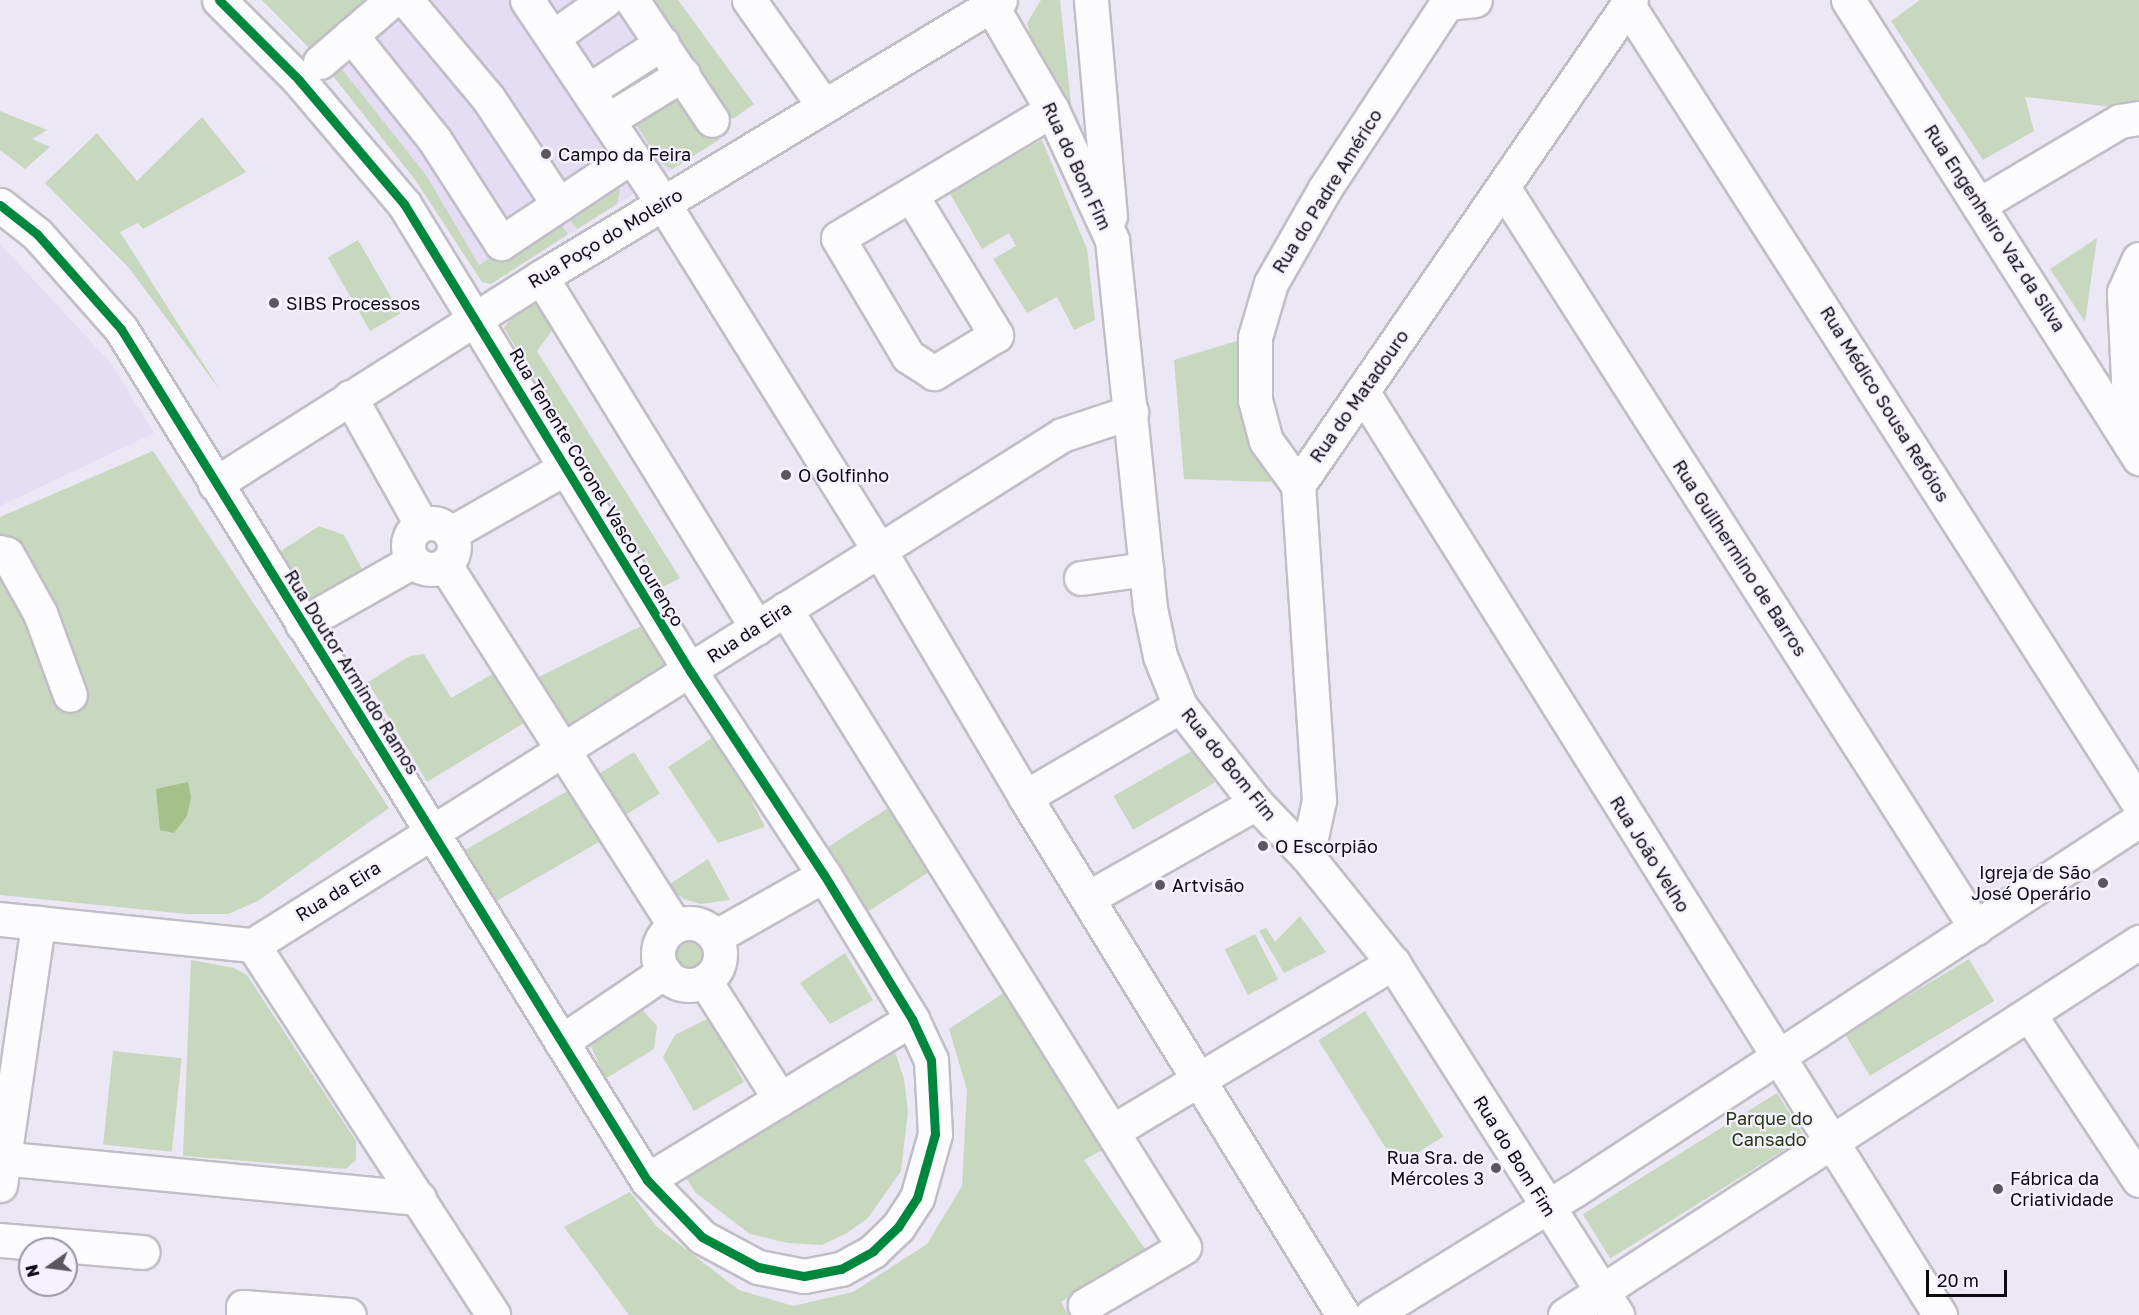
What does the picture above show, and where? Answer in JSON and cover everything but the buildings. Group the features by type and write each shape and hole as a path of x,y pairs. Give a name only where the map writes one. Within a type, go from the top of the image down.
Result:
{"street":[{"name":"Rua Tenente Coronel Vasco Lourenço","path":"219,0 299,80 405,204 690,671 824,875 912,1019 931,1060 935,1134 917,1198 898,1227 873,1251 841,1269 804,1276 758,1267 702,1238 647,1180"},
{"path":"320,62 392,0"},
{"path":"406,0 488,98 559,205"},
{"path":"526,0 590,90 663,203 878,548 1025,797 1343,1315"},
{"path":"553,37 606,0"},
{"path":"632,0 712,120"},
{"path":"749,0 823,105"},
{"path":"1091,0 1112,240"},
{"name":"Rua do Padre Américo","path":"1298,485 1266,441 1255,400 1255,337 1271,283 1324,190 1447,3 1475,0"},
{"name":"Rua Engenheiro Vaz da Silva","path":"1848,0 1980,204 2135,451"},
{"name":"Rua Poço do Moleiro","path":"215,484 541,277 993,2"},
{"name":"Rua do Bom Fim","path":"993,2 1052,110 1112,240 1146,569 1160,656 1180,706 1256,802 1307,856 1393,963 1609,1304"},
{"name":"Rua do Matadouro","path":"1298,485 1504,189 1624,2"},
{"name":"Rua Médico Sousa Refóios","path":"1624,2 2139,804"},
{"path":"351,35 434,139 501,243 632,156"},
{"path":"590,90 662,43"},
{"path":"608,120 683,74"},
{"path":"911,195 996,335 934,373 908,356 838,238 1052,110"},
{"path":"1980,204 2120,121 2139,118"},
{"name":"Rua Guilhermino de Barros","path":"1504,189 1976,928"},
{"name":"Rua Doutor Armindo Ramos","path":"0,205 37,234 121,329 647,1180"},
{"path":"2135,451 2124,292 2139,259"},
{"path":"541,277 757,628"},
{"name":"Rua João Velho","path":"1362,391 1777,1059 1940,1315"},
{"path":"350,397 436,529 454,547 445,565 431,570 413,561"},
{"name":"Rua da Eira","path":"253,945 690,671 878,548 1062,435 1131,412"},
{"path":"413,561 408,540 565,468"},
{"path":"1298,485 1319,800 1307,856"},
{"path":"0,552 7,554 40,613 70,695"},
{"path":"302,624 413,561"},
{"path":"445,565 675,926"},
{"path":"1081,578 1146,569"},
{"path":"784,609 1184,1247 1085,1305"},
{"path":"1025,797 1180,706"},
{"path":"1088,898 1256,802"},
{"path":"1372,1315 1547,1207 1777,1059 2139,820"},
{"path":"715,937 824,875"},
{"path":"0,919 253,945 493,1315"},
{"path":"38,923 2,1167 419,1198"},
{"path":"702,925 715,937 720,956 705,981 678,983 664,972 659,946 675,926 702,925"},
{"path":"1565,1315 1609,1304 1831,1143 2139,942"},
{"path":"1113,1131 1393,963"},
{"path":"561,1042 664,972"},
{"path":"705,981 780,1099"},
{"path":"2029,1014 2139,1180"},
{"path":"647,1180 912,1019"},
{"path":"0,1240 142,1252"},
{"path":"243,1315 243,1307 348,1315"}],"shaded area":[{"name":"Campo da Feira","path":"262,0 643,0 730,133 491,284 482,282 416,181 373,123 315,54"},
{"path":"0,244 110,362 154,433 0,506"},
{"path":"188,782 191,797 187,816 174,833 160,830 156,789"}],"green space":[{"path":"262,0 363,0 368,6 315,54"},
{"path":"643,0 678,0 754,104 734,118 724,118"},
{"path":"1041,0 1060,0 1072,113 1030,36 1027,23"},
{"path":"1920,0 2139,0 2139,110 2025,97 2034,131 1983,160 1891,21"},
{"path":"337,63 426,175 479,265 556,217 568,234 491,284 482,282 416,181 329,71"},
{"path":"682,79 720,139 672,169 661,163 629,113"},
{"path":"0,111 47,130 32,139 50,147 25,169 0,150"},
{"path":"202,117 246,172 143,229 138,223 120,232 220,390 129,268 45,183 97,133 137,181"},
{"path":"1042,140 1087,249 1095,320 1074,330 1057,297 1027,313 993,259 1016,246 1009,233 982,249 949,192"},
{"path":"614,180 620,190 617,204 577,229 563,212"},
{"path":"2097,238 2085,322 2050,269"},
{"path":"358,240 400,314 370,331 328,258"},
{"path":"536,301 548,307 555,319 551,332 537,351 680,578 663,587 504,328 522,304"},
{"path":"1243,339 1271,482 1184,479 1174,360"},
{"path":"153,451 389,808 258,901 228,914 187,914 0,895 0,517"},
{"path":"319,526 344,535 365,575 307,604 275,555"},
{"path":"641,626 670,671 568,732 533,680"},
{"path":"424,654 451,698 503,668 532,718 427,782 368,682 410,656"},
{"path":"718,734 765,827 718,843 668,767"},
{"path":"1195,749 1214,783 1133,830 1114,796"},
{"path":"634,752 660,794 623,817 597,775"},
{"path":"569,790 599,842 495,902 465,850"},
{"path":"891,806 932,870 864,914 822,851"},
{"path":"708,859 730,900 701,904 684,899 667,886"},
{"path":"1300,916 1326,952 1284,973 1259,931 1266,928 1275,942"},
{"path":"1255,934 1278,979 1248,995 1225,949"},
{"path":"690,935 703,940 708,953 703,966 690,971 677,966 672,953 677,940"},
{"path":"845,953 873,1000 830,1024 800,983"},
{"path":"1969,959 1994,1001 1870,1076 1845,1034"},
{"path":"191,960 234,968 247,975 356,1141 356,1160 346,1169 183,1156"},
{"path":"1020,982 1108,1147 1084,1160 1145,1249 1061,1302 1068,1315 629,1315 564,1227 630,1192 657,1227 739,1290 793,1306 853,1292 927,1244 962,1186 967,1090 949,1029"},
{"path":"639,1006 657,1026 654,1049 605,1079 588,1039"},
{"path":"1365,1011 1443,1137 1397,1166 1318,1040"},
{"path":"709,1018 744,1082 694,1111 663,1057 675,1035"},
{"path":"894,1049 904,1079 908,1111 901,1171 868,1218 847,1233 822,1245 788,1243 750,1234 696,1193 686,1178"},
{"path":"113,1051 182,1058 172,1152 103,1144"},
{"name":"Parque do Cansado","path":"1777,1093 1805,1137 1610,1258 1583,1214"}],"cycle path":[{"path":"0,205 37,234 121,329 647,1180 702,1237 758,1267 804,1276 841,1269 873,1251 898,1227 917,1198 935,1134 931,1060 912,1019 824,875 690,671 404,204 299,80 219,0"}],"place":[{"name":"Campo da Feira","path":"546,154"},
{"name":"SIBS Processos","path":"274,303"},
{"name":"O Golfinho","path":"786,475"},
{"name":"O Escorpião","path":"1263,846"},
{"name":"Igreja de São José Operário","path":"2103,883"},
{"name":"Artvisão","path":"1160,885"},
{"name":"Rua Sra. de Mércoles 3","path":"1496,1168"},
{"name":"Fábrica da Criatividade","path":"1998,1189"}]}
